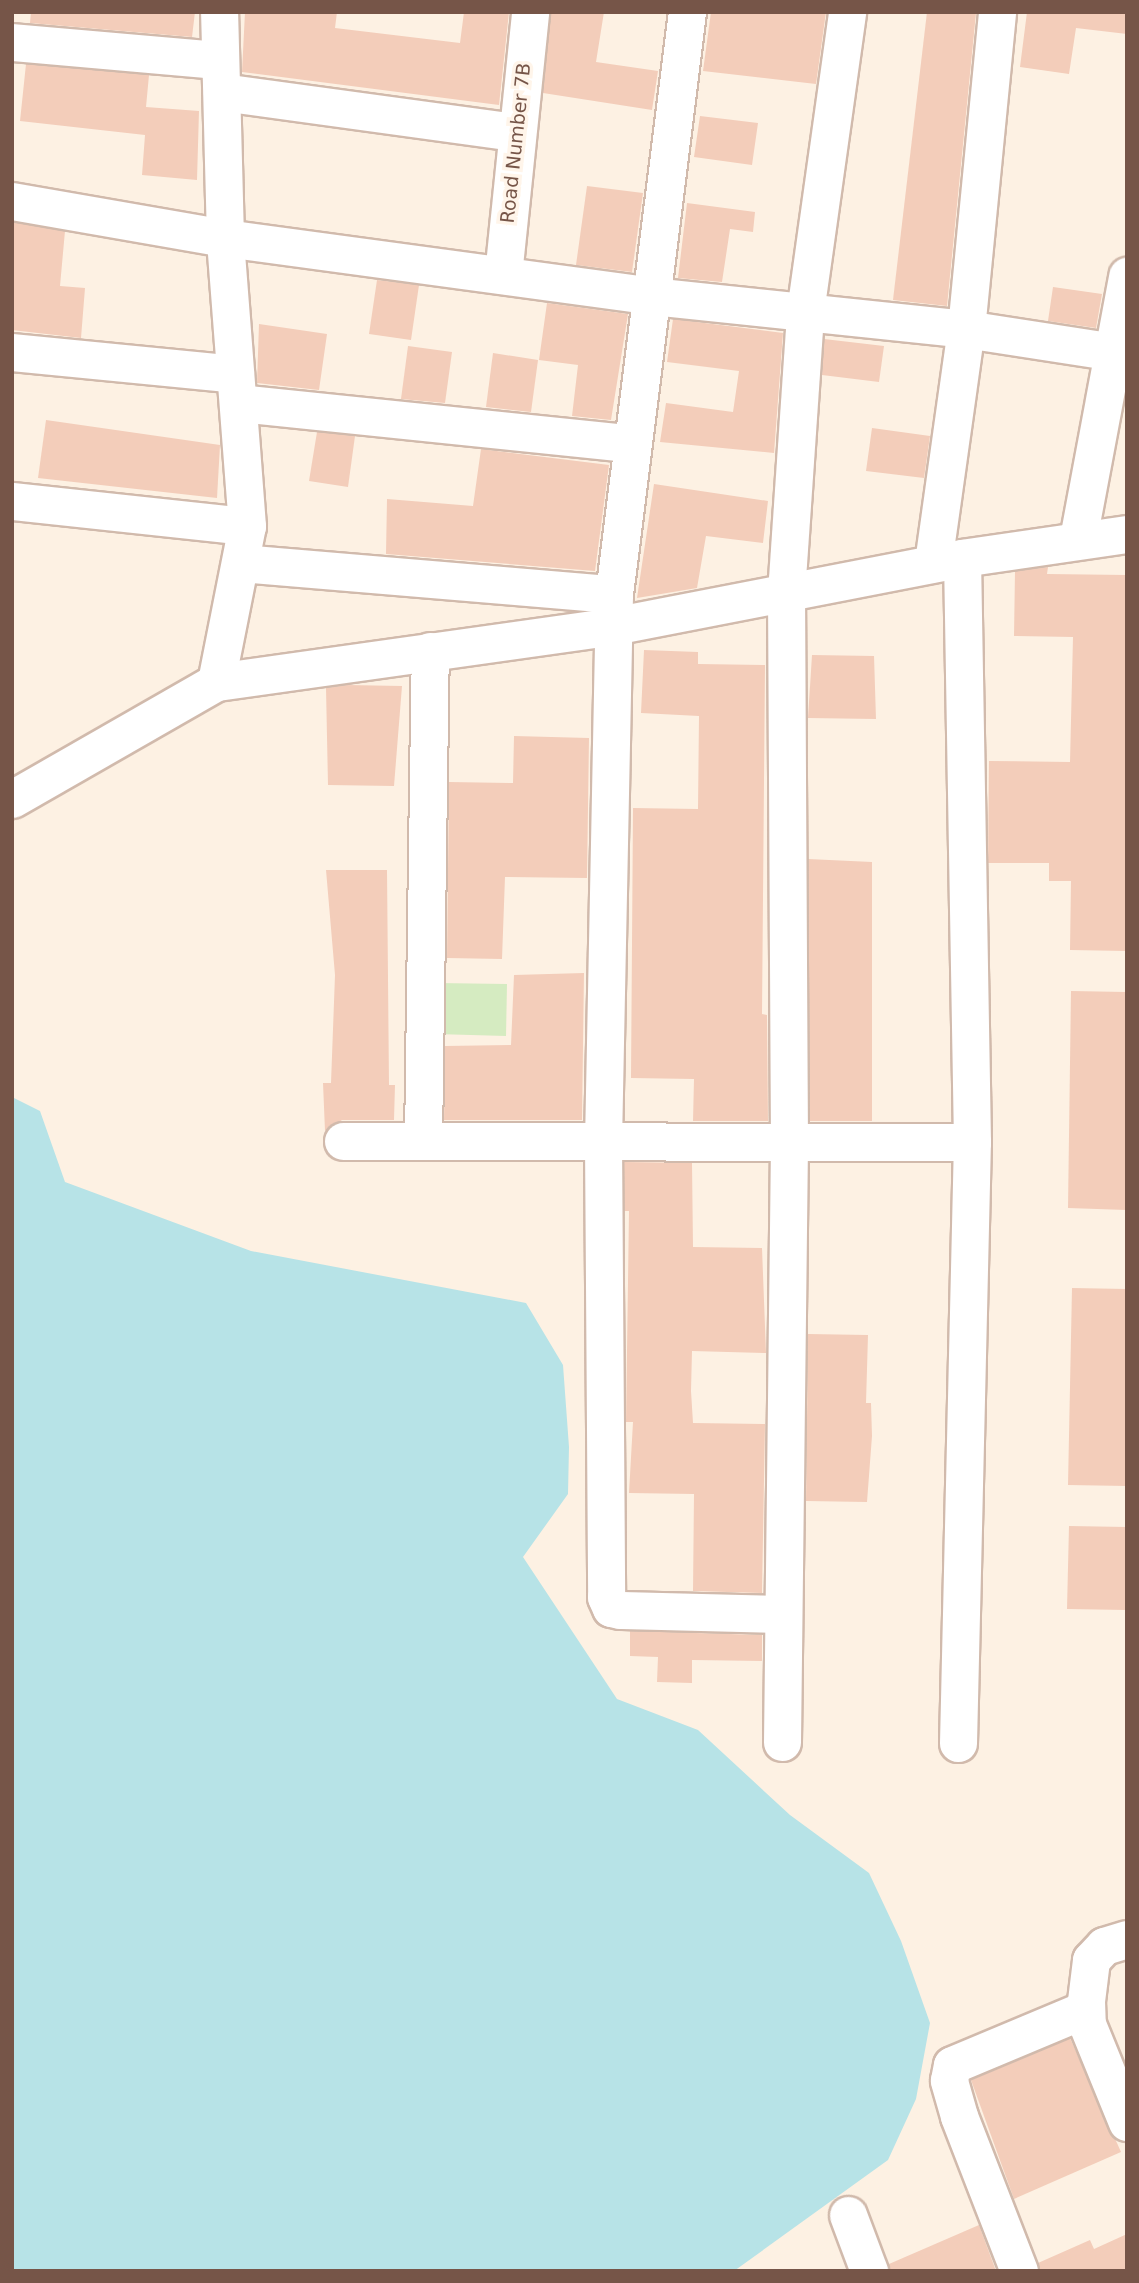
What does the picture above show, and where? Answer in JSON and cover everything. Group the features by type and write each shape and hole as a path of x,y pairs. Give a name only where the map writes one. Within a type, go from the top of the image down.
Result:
{"street":[{"path":"216,682 247,526 225,238 219,12"},
{"name":"Road Number 7B","path":"503,275 515,132 530,12"},
{"path":"687,12 652,296 629,443 613,610 603,1141 607,1604 620,1610 782,1614"},
{"path":"782,1742 789,1145 786,593 805,312 848,12"},
{"path":"958,1743 972,1142 947,561 966,329 997,12"},
{"path":"12,42 219,76 515,132"},
{"path":"12,201 225,238 652,296 966,329 1121,353"},
{"path":"1078,539 1121,353 1127,276"},
{"path":"12,352 237,388 629,443"},
{"path":"12,501 247,526"},
{"path":"12,799 216,682 430,651 613,610 786,593 947,561 1078,539 1127,534"},
{"path":"241,563 613,610"},
{"path":"423,1140 430,651"},
{"path":"343,1141 603,1141 789,1145 972,1142"},
{"path":"1127,1939 1104,1946 1091,1960 1086,2009 1127,2122"},
{"path":"1019,2271 958,2116 949,2080 953,2065 977,2050 1086,2009"},
{"path":"848,2215 869,2271"}],"green space":[{"path":"436,983 507,984 506,1036 435,1034"}],"water":[{"path":"12,1097 40,1111 65,1182 251,1251 526,1303 563,1365 569,1447 568,1494 523,1557 617,1699 698,1730 790,1815 869,1873 901,1941 930,2023 916,2099 888,2160 734,2271 12,2271"}],"building":[{"path":"31,12 195,12 192,37 30,23"},
{"path":"245,12 337,12 335,28 460,43 464,12 509,12 499,105 242,72"},
{"path":"551,12 604,12 596,62 658,71 652,110 543,93"},
{"path":"711,12 826,12 816,84 703,71"},
{"path":"927,12 976,13 947,306 893,300"},
{"path":"1027,12 1127,12 1127,34 1076,28 1069,74 1020,67"},
{"path":"26,64 149,75 146,107 199,111 197,180 142,175 145,135 20,121"},
{"path":"700,116 758,123 752,165 694,157"},
{"path":"587,186 643,193 632,272 576,265"},
{"path":"687,203 755,212 753,232 730,229 722,282 678,278"},
{"path":"12,222 65,231 60,286 85,288 81,338 12,330"},
{"path":"377,280 419,285 411,340 369,334"},
{"path":"1053,287 1102,294 1096,328 1048,321"},
{"path":"547,303 628,314 611,420 572,416 578,365 539,360"},
{"path":"673,319 783,333 774,453 660,442 666,403 733,412 739,371 667,362"},
{"path":"259,324 327,334 319,390 257,383"},
{"path":"824,339 884,346 879,382 822,375"},
{"path":"408,346 452,352 445,403 401,399"},
{"path":"493,353 538,360 531,412 486,407"},
{"path":"46,420 220,445 217,498 38,478"},
{"path":"872,428 930,436 924,478 866,471"},
{"path":"317,432 355,436 348,487 309,481"},
{"path":"481,449 609,465 595,571 386,554 387,499 473,506"},
{"path":"654,484 768,501 763,543 706,536 697,588 637,598"},
{"path":"1048,567 1047,574 1127,575 1127,951 1070,950 1071,881 1049,881 1049,863 988,863 989,761 1070,762 1073,637 1014,636 1015,571"},
{"path":"644,650 698,652 698,664 765,665 762,1014 767,1015 768,1121 693,1121 694,1079 631,1078 633,808 698,809 699,716 641,713"},
{"path":"812,655 874,656 876,719 808,718"},
{"path":"347,685 402,686 394,786 328,785 326,688"},
{"path":"514,736 589,738 587,878 505,877 502,959 447,958 449,782 513,783"},
{"path":"808,859 872,862 872,1121 810,1121"},
{"path":"326,870 387,870 389,1085 395,1085 394,1120 342,1120 325,1131 323,1083 331,1083 335,975"},
{"path":"584,973 582,1120 444,1120 445,1046 511,1045 514,975"},
{"path":"1071,991 1126,992 1126,1210 1068,1208"},
{"path":"624,1162 692,1163 693,1247 762,1248 766,1353 692,1351 691,1391 693,1423 765,1424 762,1593 693,1591 694,1494 629,1493 633,1422 626,1422 629,1211 624,1211"},
{"path":"1072,1288 1127,1289 1127,1486 1068,1485"},
{"path":"808,1334 868,1335 866,1403 871,1403 872,1436 867,1502 806,1501"},
{"path":"1069,1526 1127,1527 1126,1610 1067,1609"},
{"path":"630,1631 762,1635 762,1661 692,1660 692,1683 657,1682 658,1657 630,1656"},
{"path":"1070,2038 1121,2152 1014,2199 971,2080"},
{"path":"979,2225 996,2271 889,2271 889,2264"},
{"path":"1127,2234 1127,2271 1039,2271 1038,2263 1090,2240 1094,2249"}]}
